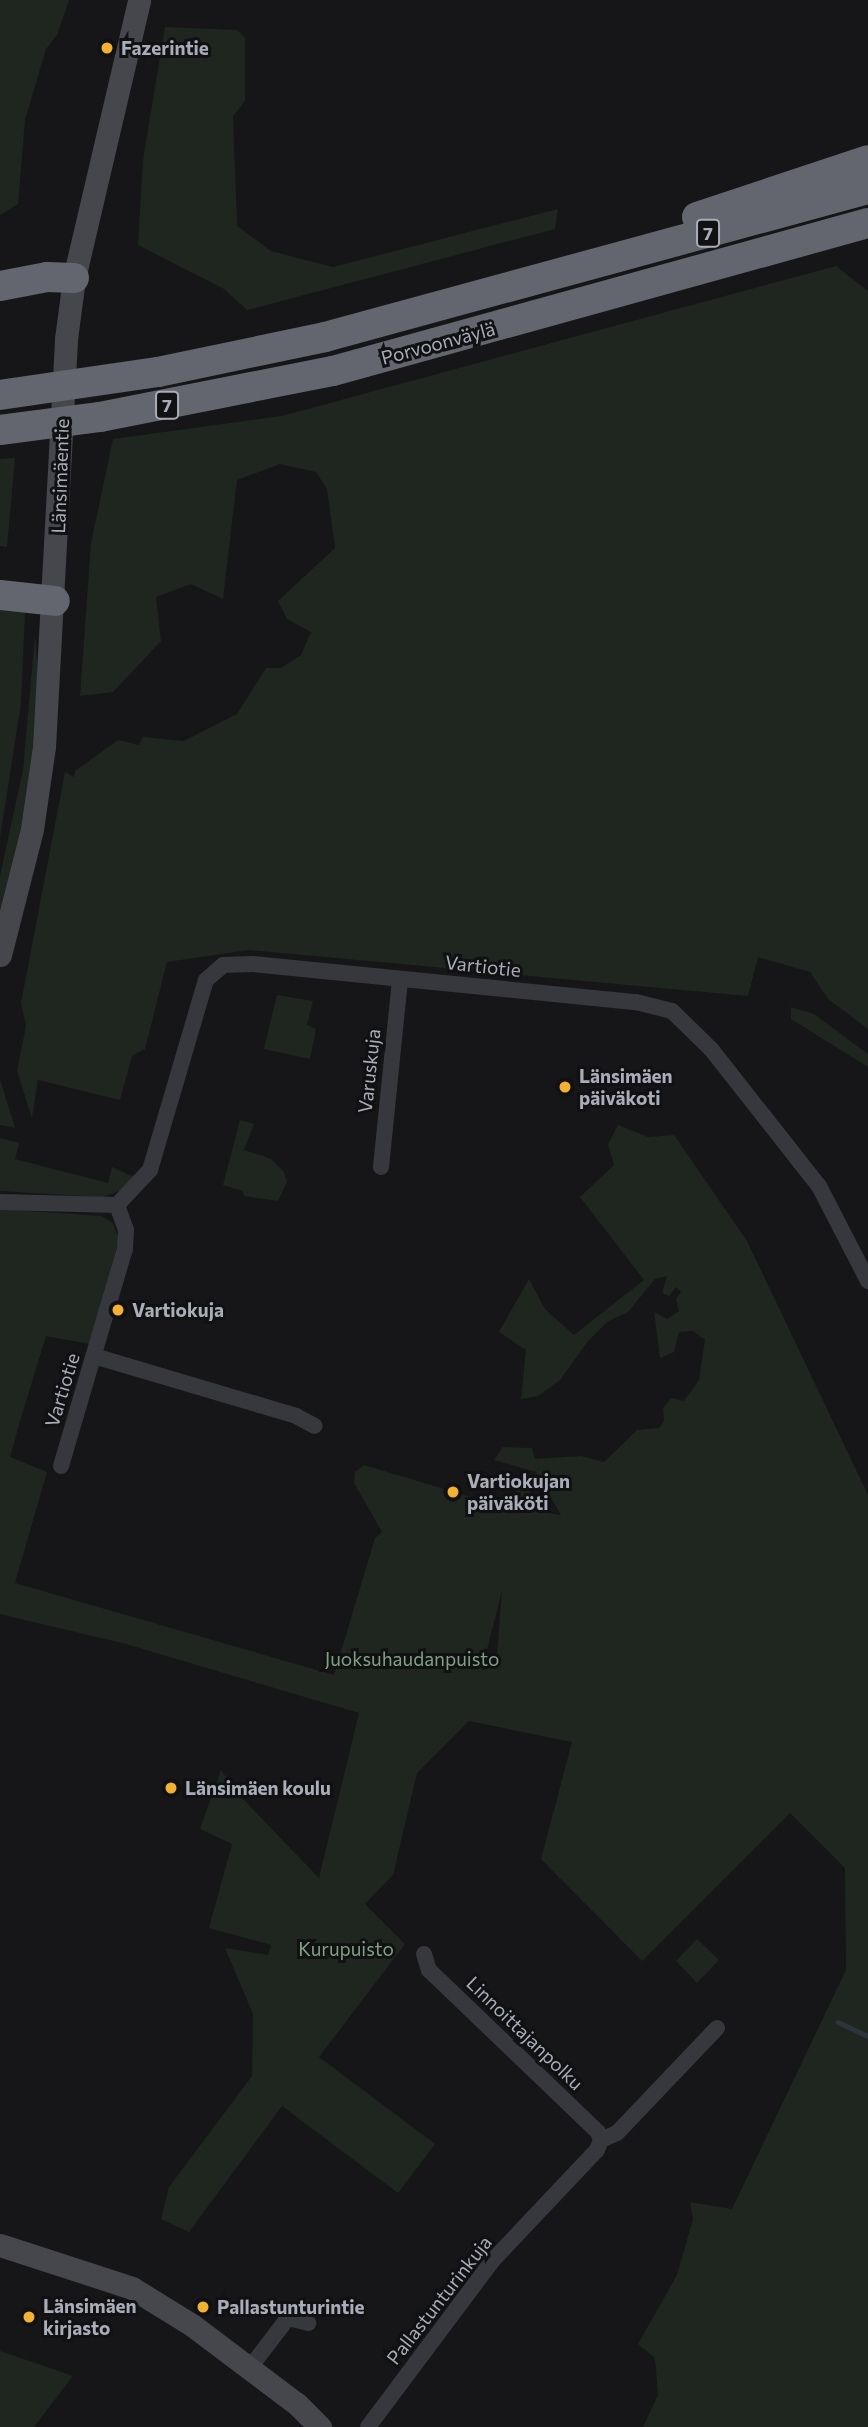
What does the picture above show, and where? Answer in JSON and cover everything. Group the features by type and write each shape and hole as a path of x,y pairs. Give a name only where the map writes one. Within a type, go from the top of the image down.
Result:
{"highway":[{"path":"548,277 612,246 868,160"},
{"name":"Porvoonväylä","path":"0,396 158,372 325,337 868,189"},
{"name":"Porvoonväylä","path":"0,430 112,415 333,372 868,223"},
{"path":"638,289 868,243"},
{"path":"0,286 47,277 74,278"},
{"path":"0,595 55,601"}],"main road":[{"name":"Länsimäentie","path":"0,956 41,774 55,601 58,469 66,340 74,278 139,0"},
{"path":"0,2245 126,2286 192,2325 297,2404 320,2427"}],"street":[{"name":"Vartiotie","path":"61,1466 125,1249 126,1230 117,1205 149,1170 206,980 217,968 231,963 658,1005 681,1017 711,1049 819,1186 868,1282"},
{"name":"Varuskuja","path":"381,1167 400,979"},
{"path":"0,1201 117,1205"},
{"path":"94,1356 296,1416 315,1426"},
{"name":"Linnoittajanpolku","path":"424,1954 429,1970 598,2132 601,2140"},
{"name":"Pallastunturinkuja","path":"368,2427 493,2260 597,2150 601,2140 617,2133 717,2028"},
{"path":"249,2368 288,2318 308,2323"}],"green space":[{"path":"0,0 69,0 57,35 46,49 25,120 18,204 0,215"},
{"path":"165,27 237,30 245,38 245,101 233,116 237,226 271,251 333,267 558,209 555,229 247,310 224,289 138,245 143,160"},
{"path":"836,266 868,291 868,1029 828,999 810,972 758,957 748,996 248,950 167,962 145,1049 132,1056 120,1100 38,1080 32,1118 17,1071 26,1026 21,1003 65,772 74,777 75,771 118,740 139,745 143,737 184,741 237,714 266,668 281,668 301,655 311,632 287,619 278,601 335,548 327,489 316,472 280,464 237,480 223,599 191,584 156,597 161,641 113,692 80,696 91,543 113,439 282,416"},
{"path":"15,458 7,547 0,546 0,459"},
{"path":"0,604 25,613 21,703 0,838"},
{"path":"35,635 40,694 22,842 0,919 0,876 23,770"},
{"path":"277,995 313,1001 307,1025 316,1029 310,1059 264,1049"},
{"path":"791,1007 814,1014 868,1054 868,1067 791,1019"},
{"path":"0,1079 15,1128 0,1125"},
{"path":"240,1120 254,1124 244,1150 271,1159 284,1172 287,1182 278,1201 244,1196 243,1191 223,1185"},
{"path":"618,1125 648,1137 674,1135 747,1241 868,1495 868,2427 643,2427 658,2395 655,2358 638,2344 677,2275 693,2219 690,2202 732,2209 846,1970 845,1868 790,1813 642,1961 541,1859 572,1742 469,1721 417,1773 393,1875 365,1904 405,1944 319,2057 435,2144 398,2193 282,2106 189,2232 161,2219 169,2187 252,2076 253,2014 225,1948 268,1955 271,1945 209,1928 232,1844 200,1829 221,1770 242,1798 319,1878 359,1713 126,1644 0,1614 0,1209 101,1216 113,1223 119,1239 90,1344 46,1336 20,1421 10,1457 47,1472 15,1583 334,1675 375,1538 382,1532 354,1483 355,1472 364,1465 511,1509 519,1483 540,1501 541,1512 561,1515 536,1472 494,1460 503,1447 532,1448 535,1459 581,1456 604,1462 637,1430 659,1428 664,1421 663,1408 671,1398 684,1401 699,1380 705,1340 693,1331 679,1332 674,1352 660,1358 654,1312 667,1319 679,1311 676,1299 681,1292 676,1287 669,1296 662,1293 667,1276 655,1279 628,1312 607,1322 588,1341 560,1380 538,1396 521,1399 526,1350 499,1332 529,1279 545,1309 574,1335 644,1280 580,1197 614,1165 608,1144","holes":["502,1591 496,1666 482,1669"]},
{"path":"0,1138 19,1143 15,1159 108,1183 112,1167 134,1177 119,1191 103,1197 0,1191"},
{"path":"697,1939 719,1960 697,1983 676,1961"},
{"path":"0,2351 73,2376 34,2427 0,2427"}],"waterway":[{"path":"838,2022 868,2036"}],"place":[{"name":"Fazerintie","path":"107,48"},
{"name":"Länsimäen päiväkoti","path":"565,1087"},
{"name":"Vartiokuja","path":"118,1310"},
{"name":"Vartiokujan päiväköti","path":"453,1492"},
{"name":"Länsimäen koulu","path":"171,1788"},
{"name":"Pallastunturintie","path":"203,2307"},
{"name":"Länsimäen kirjasto","path":"29,2317"}],"park label":[{"name":"Juoksuhaudanpuisto","path":"412,1659"},
{"name":"Kurupuisto","path":"346,1949"}]}
